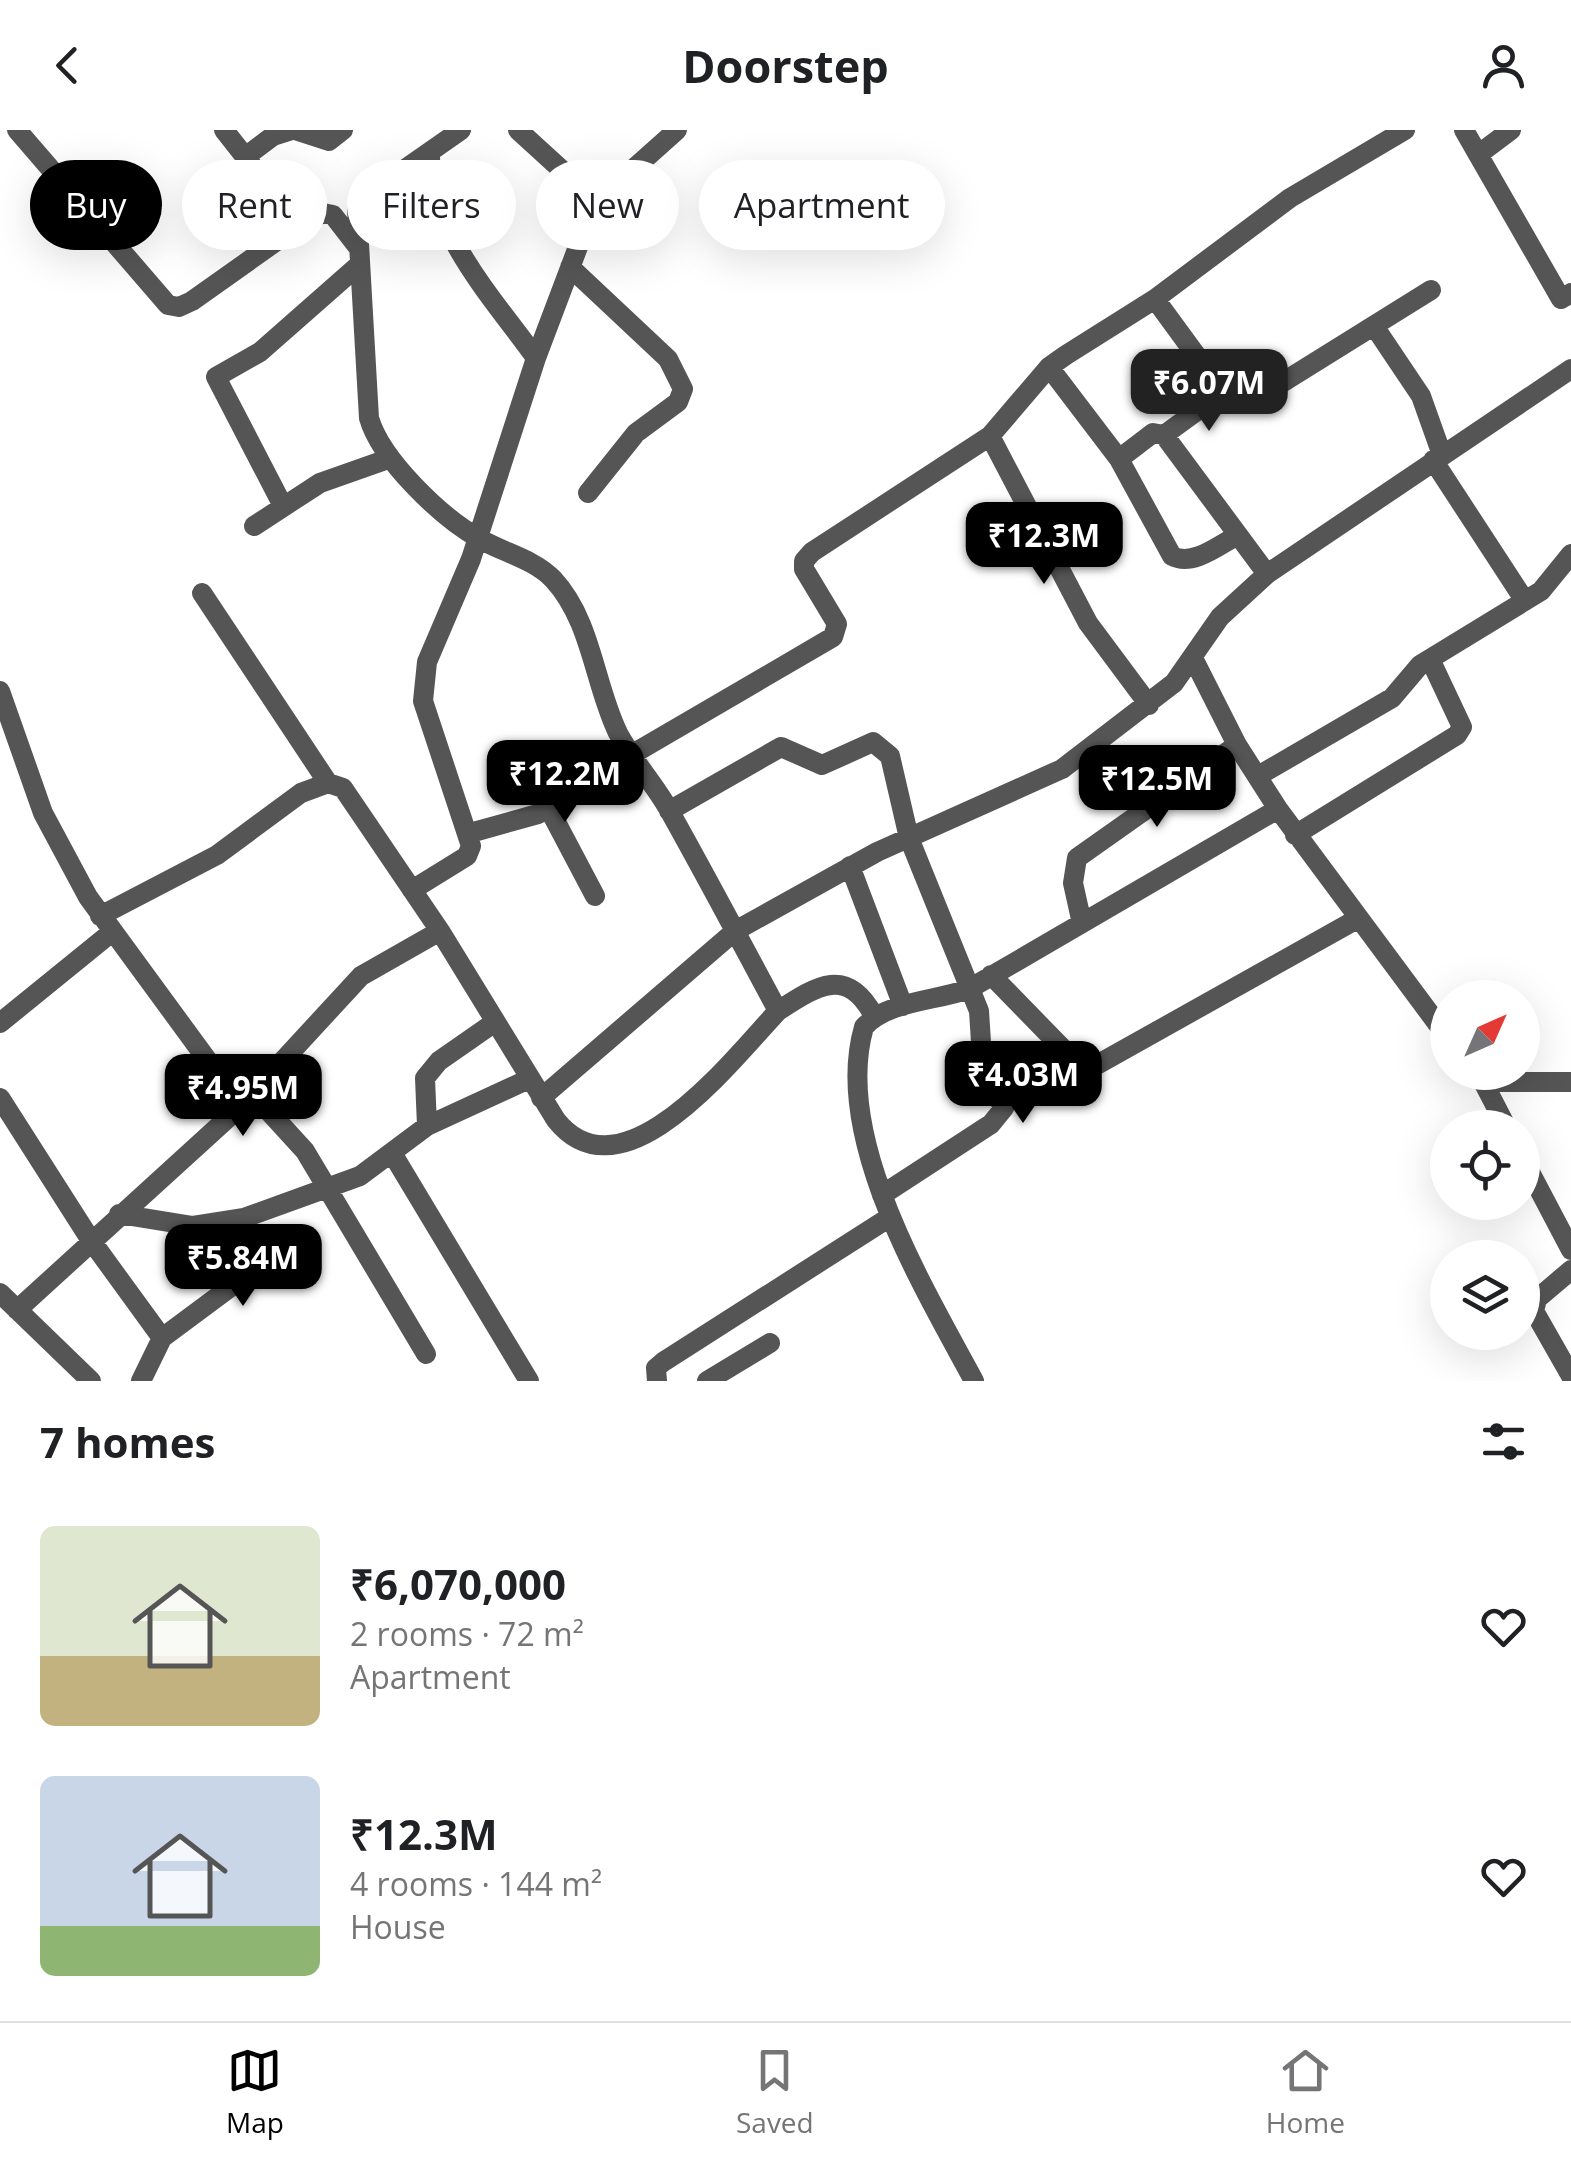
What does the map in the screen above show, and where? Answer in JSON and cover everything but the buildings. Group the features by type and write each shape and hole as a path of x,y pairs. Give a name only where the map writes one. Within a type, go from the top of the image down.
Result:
{"street":[{"path":"17,130 168,305 179,307 192,301 264,250"},
{"path":"224,130 248,160"},
{"path":"245,157 273,136 294,130 328,141 344,130"},
{"path":"461,130 365,197 357,208 368,418 375,440 388,459 477,538 530,562 552,578 566,597 580,623 628,751 670,811 778,1011"},
{"path":"518,130 551,160"},
{"path":"645,160 677,130"},
{"path":"470,833 526,820 548,807 561,787 833,637 837,624 808,579 804,561 990,436 1049,368 1155,299 1290,198 1406,130"},
{"path":"1464,130 1568,302"},
{"path":"1478,154 1511,130"},
{"path":"430,152 434,198 446,224 536,358"},
{"path":"327,214 333,215 359,256"},
{"path":"412,890 467,856 470,833 428,720 422,682 578,250"},
{"path":"284,506 216,377 260,352 359,256"},
{"path":"570,267 668,360 683,388 678,402 636,433 588,494"},
{"path":"1155,299 1223,392 1236,402 1251,402 1431,290"},
{"path":"1374,326 1420,396 1438,457 1525,601"},
{"path":"1049,368 1119,459 1172,556 1182,562 1192,560 1238,535"},
{"path":"542,1098 735,932 850,866 1062,769 1174,683 1220,617 1267,574 1571,369"},
{"path":"1164,435 1223,392"},
{"path":"1119,459 1153,433 1164,435 1267,574"},
{"path":"990,436 1088,622 1149,704"},
{"path":"254,526 320,484 388,459"},
{"path":"1258,776 1392,698 1408,674 1549,583 1571,554"},
{"path":"202,593 328,783 342,788 440,931 529,1079 568,1134 582,1142 621,1141 694,1103 778,1011 841,984 861,992 874,1016"},
{"path":"1192,658 1238,745 1278,809 1430,1013"},
{"path":"1295,834 1457,735 1462,726 1458,713 1430,659"},
{"path":"0,690 43,813 106,924 247,1100 294,1137 426,1354"},
{"path":"670,811 781,747 822,765 873,742 890,756 909,838 982,1024 980,1062 1004,1108 991,1124 882,1195"},
{"path":"1081,919 1073,883 1078,858 1238,745"},
{"path":"0,760 20,750"},
{"path":"0,1023 106,924 217,854 301,793 328,783"},
{"path":"548,807 595,896"},
{"path":"974,1381 882,1195 859,1102 856,1069 864,1027 874,1016 969,989 1081,919 1278,809"},
{"path":"850,866 903,1006"},
{"path":"991,976 1070,1056 1093,1067 1360,918"},
{"path":"17,1310 90,1239 247,1100 361,976 440,931"},
{"path":"427,1126 425,1078 439,1061 495,1022"},
{"path":"118,1214 207,1225 326,1191 360,1176 427,1126 529,1079"},
{"path":"1540,1082 1571,1082"},
{"path":"0,1098 90,1239 162,1338"},
{"path":"392,1153 528,1381"},
{"path":"1540,1191 1571,1250"},
{"path":"657,1381 656,1368 663,1362 890,1216"},
{"path":"141,1381 162,1338 230,1288 238,1276 207,1225"},
{"path":"1571,1270 1538,1298 1534,1311 1571,1376"},
{"path":"0,1294 91,1381"},
{"path":"707,1381 770,1343"}]}
